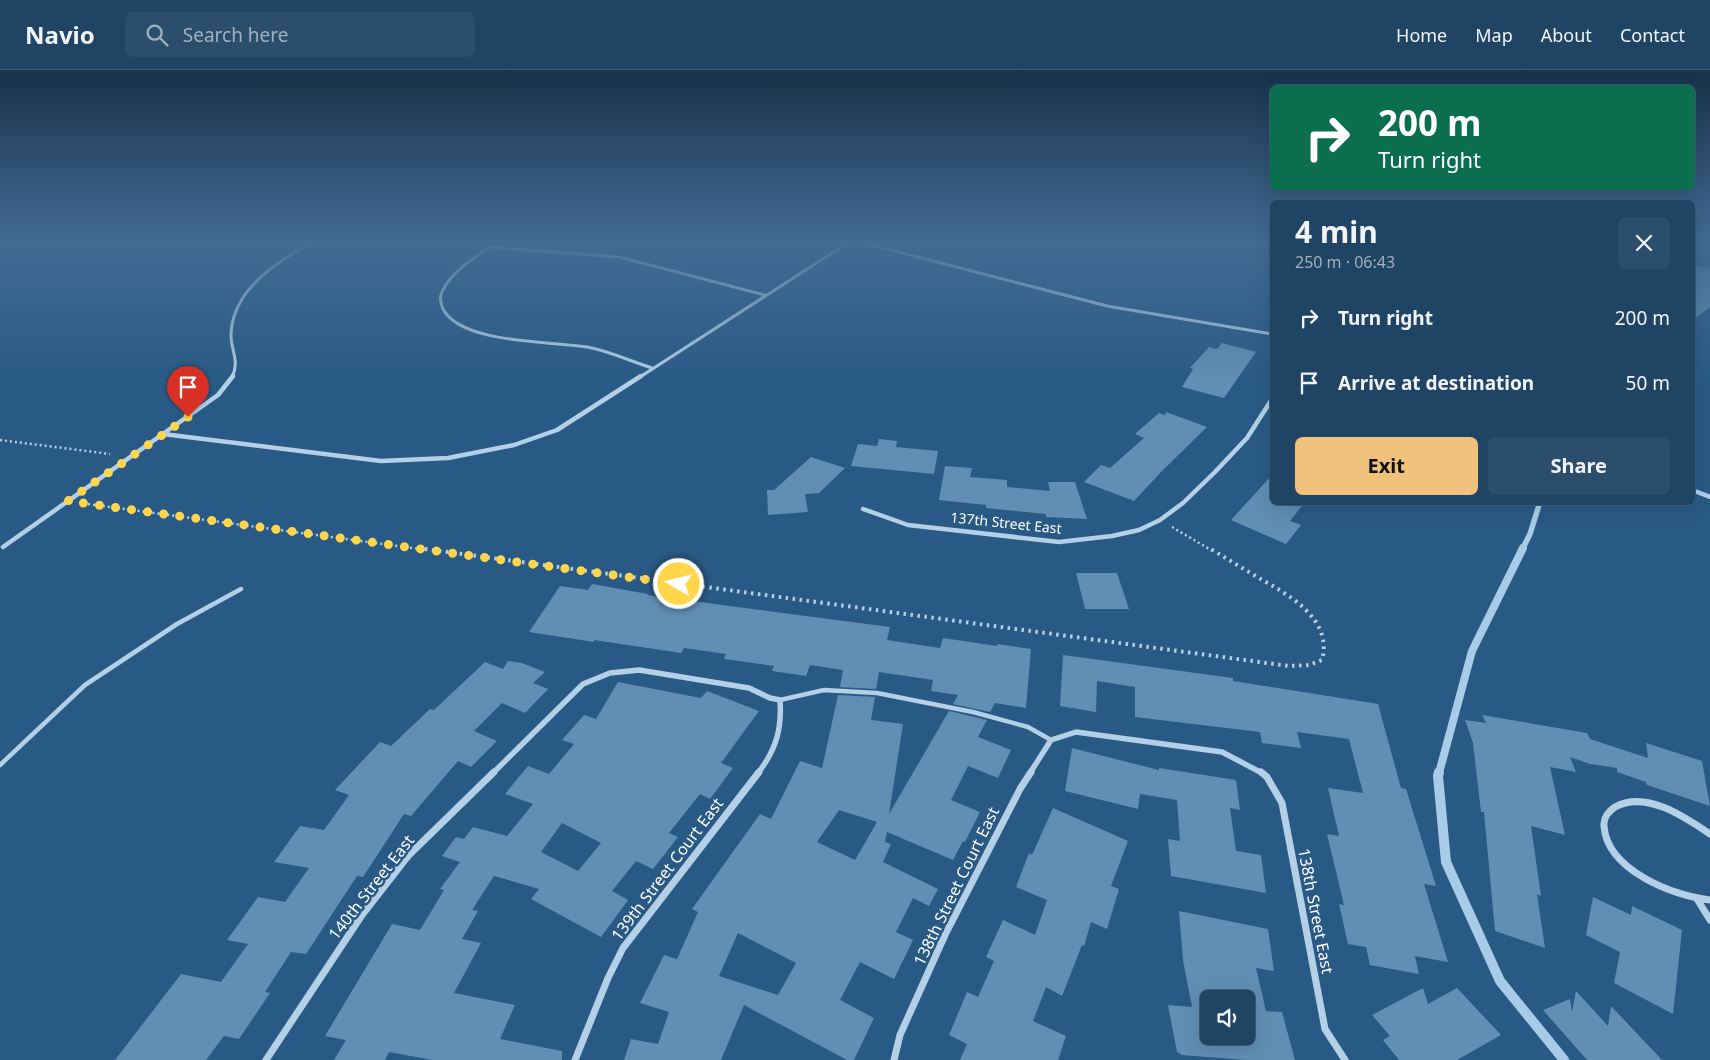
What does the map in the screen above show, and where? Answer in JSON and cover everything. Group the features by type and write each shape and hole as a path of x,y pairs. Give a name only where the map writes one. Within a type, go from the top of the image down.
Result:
{"street":[{"path":"3,547 218,395 235,372 236,362 232,349 231,334 237,309 251,288"},
{"path":"443,288 440,295 440,303 444,311 461,326 474,331 505,339 589,347 652,368"},
{"path":"739,288 765,295"},
{"path":"163,434 381,461 417,462 444,460 505,448 557,430 776,288"},
{"path":"1038,288 1106,306 1270,334"},
{"name":"137th Street East","path":"863,509 908,525 1059,542 1112,536 1139,530 1160,520 1183,503 1247,438 1270,402"},
{"path":"1695,491 1710,497"},
{"name":"140th Street East","path":"266,1060 362,915 408,856 582,684 593,677 609,672 639,670 749,688 770,698 780,700"},
{"name":"139th Street Court East","path":"575,1060 608,978 623,948 776,747 781,730 780,700"},
{"name":"138th Street East","path":"1051,740 1076,732 1222,752 1258,769 1267,777 1282,803 1325,1029 1345,1060"},
{"name":"138th Street Court East","path":"894,1060 900,1035 945,935 1020,789 1037,758 1051,740"},
{"path":"1710,834 1676,814 1648,804 1630,803 1616,806 1607,814 1604,825 1608,839 1617,854 1633,870 1653,884 1668,890 1697,900 1710,900"},
{"path":"1697,900 1710,920"}],"lane":[{"path":"0,764 85,686 177,624 241,589"},
{"path":"780,700 824,690 877,693 973,712 1028,727 1051,740"}],"path":[{"path":"0,440 130,457"},
{"path":"68,501 1289,666 1310,665 1322,660 1325,653 1324,639 1306,609 1290,596 1160,520"}],"building":[{"path":"1695,288 1710,288 1710,307 1695,319"},
{"path":"1222,343 1256,352 1224,398 1182,387 1193,369 1190,368 1209,347 1217,349"},
{"path":"1166,412 1207,427 1134,501 1084,482 1101,465 1110,468 1144,438 1135,434 1159,413 1165,415"},
{"path":"879,439 897,441 896,447 938,451 934,474 851,466 858,444 877,446"},
{"path":"811,457 845,468 819,493 805,494 808,512 768,515 767,490 774,490"},
{"path":"945,466 972,468 970,477 1007,480 1007,487 1050,491 1048,482 1075,482 1087,519 1046,517 1046,514 986,508 986,505 939,500"},
{"path":"1270,477 1270,505 1303,505 1290,521 1301,525 1286,544 1231,520"},
{"path":"1076,573 1117,573 1129,609 1085,609"},
{"path":"592,584 647,595 890,627 887,640 940,648 943,638 1031,649 1026,708 995,703 990,712 953,704 958,695 931,691 933,680 879,672 876,689 840,687 843,670 810,665 806,676 772,671 774,666 724,659 726,654 684,648 681,653 529,632 560,586 588,590"},
{"path":"1063,655 1233,678 1233,681 1378,704 1401,788 1406,789 1436,886 1424,884 1448,962 1415,956 1419,974 1370,965 1366,947 1348,944 1339,904 1344,905 1327,834 1339,836 1328,788 1363,793 1349,739 1297,732 1301,748 1262,743 1260,732 1135,717 1135,687 1097,681 1096,712 1060,706"},
{"path":"508,661 522,663 545,672 533,683 548,689 525,713 502,703 474,731 497,741 471,767 458,761 411,816 404,814 363,877 357,876 306,954 291,952 265,992 270,993 239,1039 224,1036 206,1060 115,1060 181,974 221,982 248,944 227,940 258,897 285,902 309,868 274,862 300,826 324,830 349,795 335,790 380,742 391,746 430,709 434,710 485,662 503,669"},
{"path":"618,682 701,698 707,691 759,711 721,763 733,768 710,799 700,794 669,833 678,837 653,869 636,861 612,891 628,900 601,937 531,899 539,889 494,876 472,910 478,911 462,939 481,943 454,993 515,1005 500,1039 562,1051 562,1060 432,1060 389,1052 385,1060 334,1060 346,1040 325,1036 392,924 420,930 444,890 440,889 460,862 442,856 456,837 464,839 473,827 507,836 533,804 505,794 528,766 549,774 574,744 562,740 584,715 596,719","holes":["562,823 601,843 578,871 541,852"]},
{"path":"838,695 875,697 871,720 903,724 889,814 949,711 987,720 978,737 1011,750 998,778 968,766 951,800 980,812 965,842 963,841 953,860 887,832 885,842 891,844 883,862 938,889 929,906 913,898 896,932 913,940 894,979 860,962 840,1000 874,1018 854,1060 847,1060 744,1005 721,1060 624,1060 631,1039 658,1044 669,1012 640,1003 664,955 677,959 698,912 692,909 760,814 771,819 800,761 822,768","holes":["839,810 877,822 855,860 817,842","738,933 796,963 778,995 719,976"]},
{"path":"1482,715 1587,733 1590,739 1648,758 1646,743 1702,761 1710,806 1647,785 1646,782 1617,772 1617,768 1590,764 1570,757 1576,772 1550,767 1565,835 1531,826 1541,896 1537,894 1545,948 1495,931 1484,812 1481,812 1473,743 1465,720 1486,723"},
{"path":"1072,748 1159,770 1159,768 1236,780 1240,810 1230,808 1236,851 1261,855 1266,893 1171,876 1168,839 1180,841 1177,800 1140,794 1138,809 1065,791"},
{"path":"1053,808 1128,841 1111,886 1119,889 1107,929 1091,922 1084,946 1082,945 1062,996 1046,987 1033,1021 1066,1036 1058,1060 960,1060 967,1044 949,1035 967,992 978,997 994,961 986,957 1003,920 1035,935 1047,900 1016,887 1029,853 1032,855"},
{"path":"1593,897 1631,915 1632,906 1682,930 1673,1014 1614,983 1620,952 1586,935"},
{"path":"1179,911 1268,929 1274,971 1256,968 1266,1011 1282,1012 1295,1060 1246,1060 1182,1055 1177,1052 1168,1005 1192,1007 1183,960"},
{"path":"1423,988 1428,1004 1457,988 1501,1035 1457,1060 1399,1060 1383,1040 1390,1036 1372,1015"},
{"path":"1576,991 1608,1026 1611,1006 1662,1060 1587,1060 1543,1010 1570,999 1572,1012"}],"waterway":[{"path":"1523,548 1530,534 1539,505"},
{"path":"1439,773 1472,651 1523,548"},
{"path":"1439,772 1446,862 1500,981 1564,1060"}],"route":[{"path":"188,417 68,501 679,584"}]}
